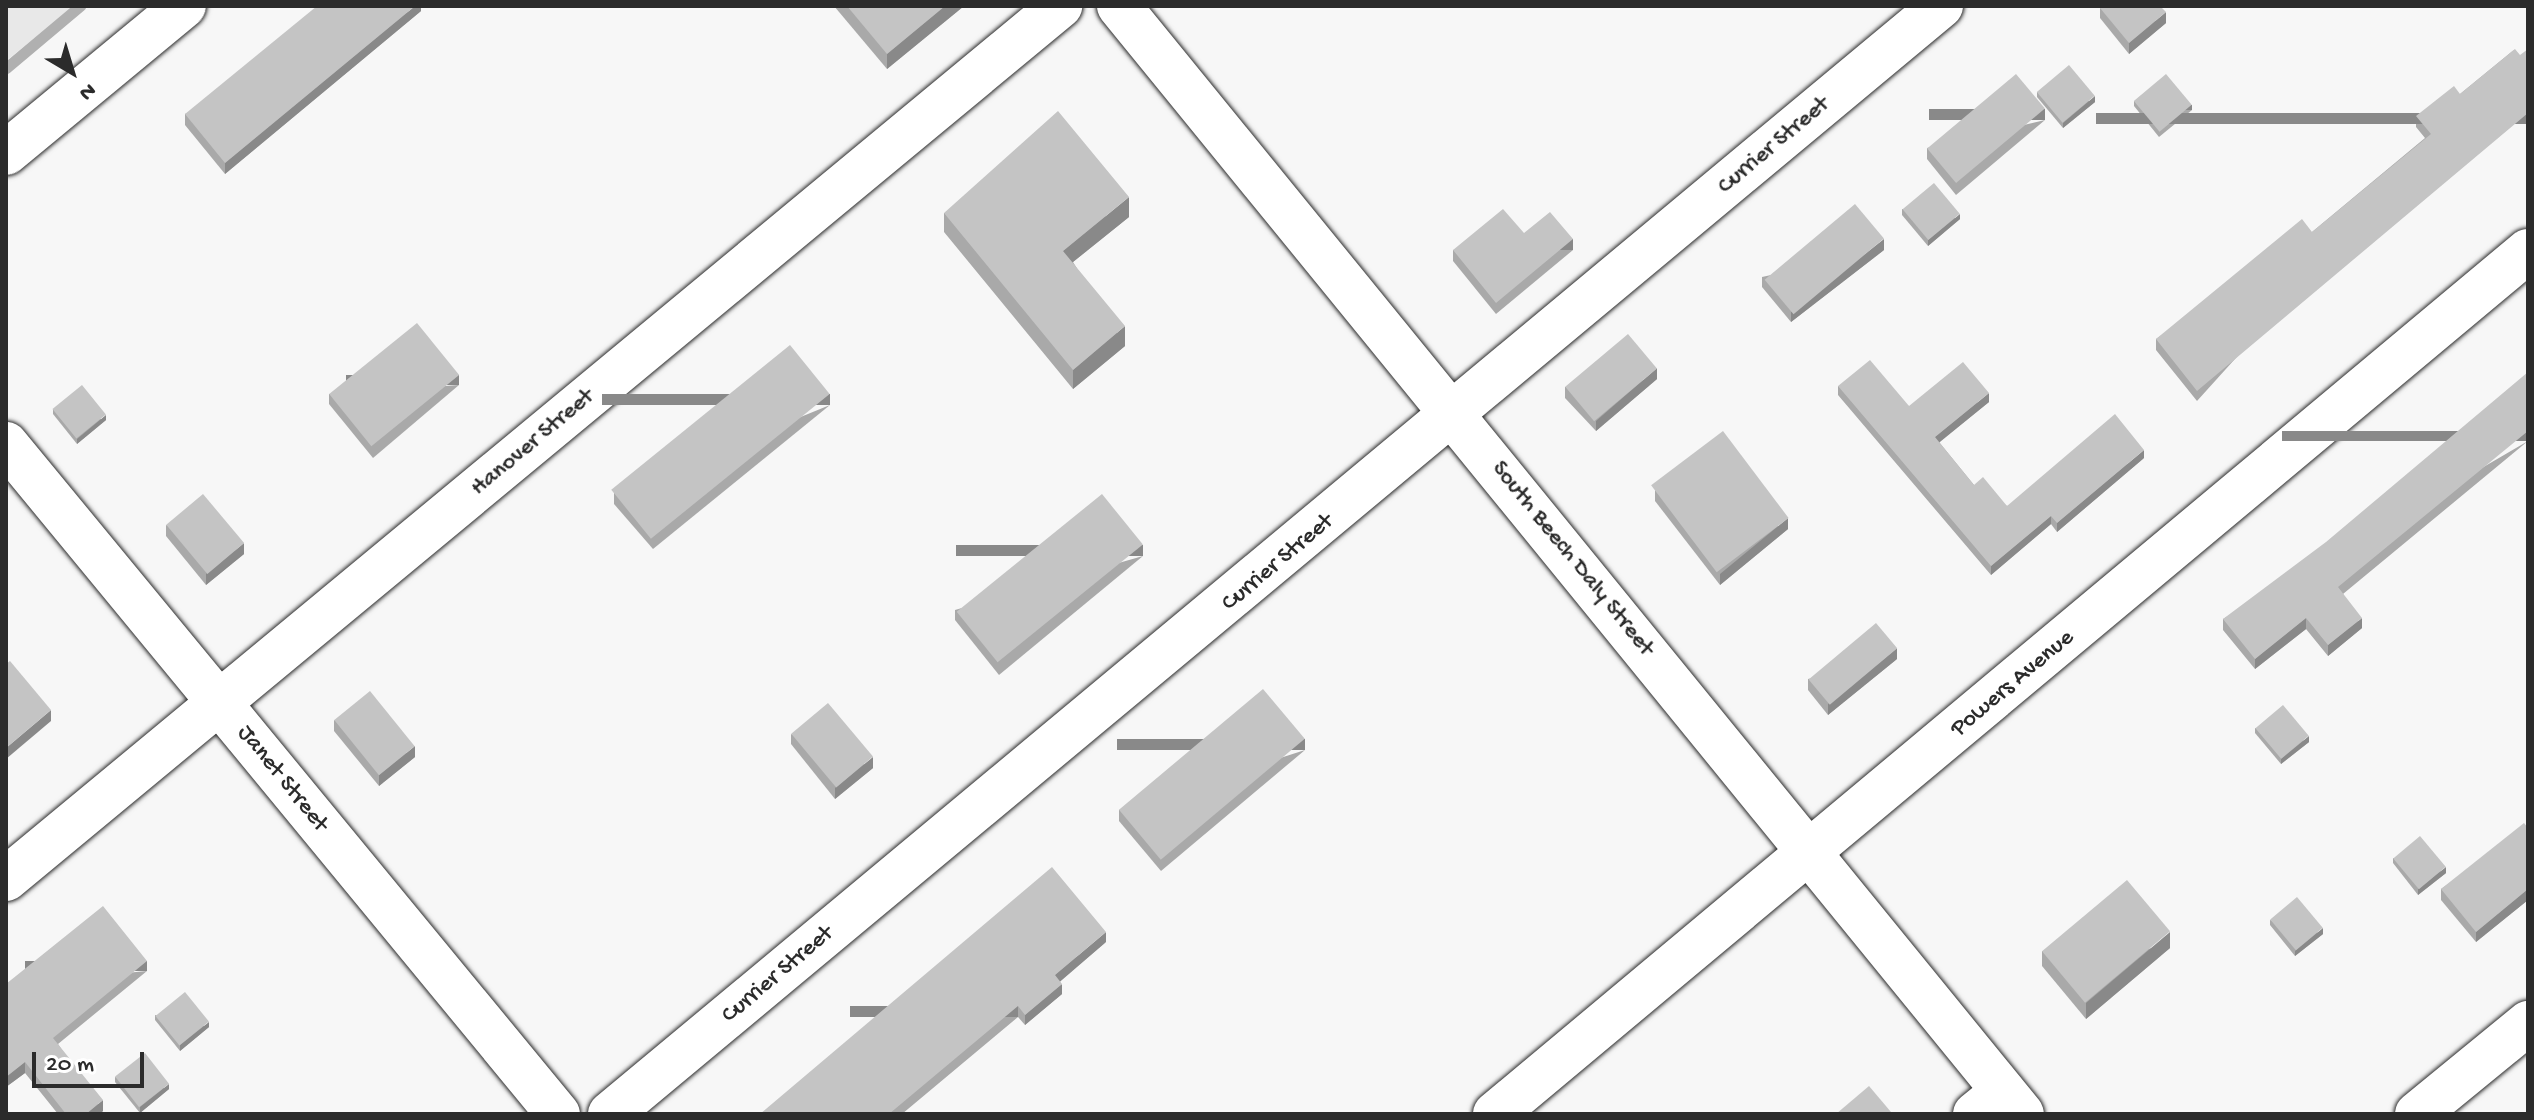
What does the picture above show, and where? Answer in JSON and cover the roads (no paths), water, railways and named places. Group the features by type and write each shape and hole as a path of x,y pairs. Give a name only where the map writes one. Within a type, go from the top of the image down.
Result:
{"street":[{"path":"6,153 184,6"},
{"name":"Hanover Street","path":"6,879 1060,6"},
{"name":"South Beech Daly Street","path":"1119,6 1455,414 1810,855 2000,1106"},
{"name":"Currier Street","path":"610,1114 1455,414 1941,6"},
{"name":"Powers Avenue","path":"1495,1114 1810,855 2528,251"},
{"name":"Janet Street","path":"6,444 558,1114"},
{"path":"2417,1114 2528,1023"}],"waterway":[{"path":"6,68 80,6"}]}
